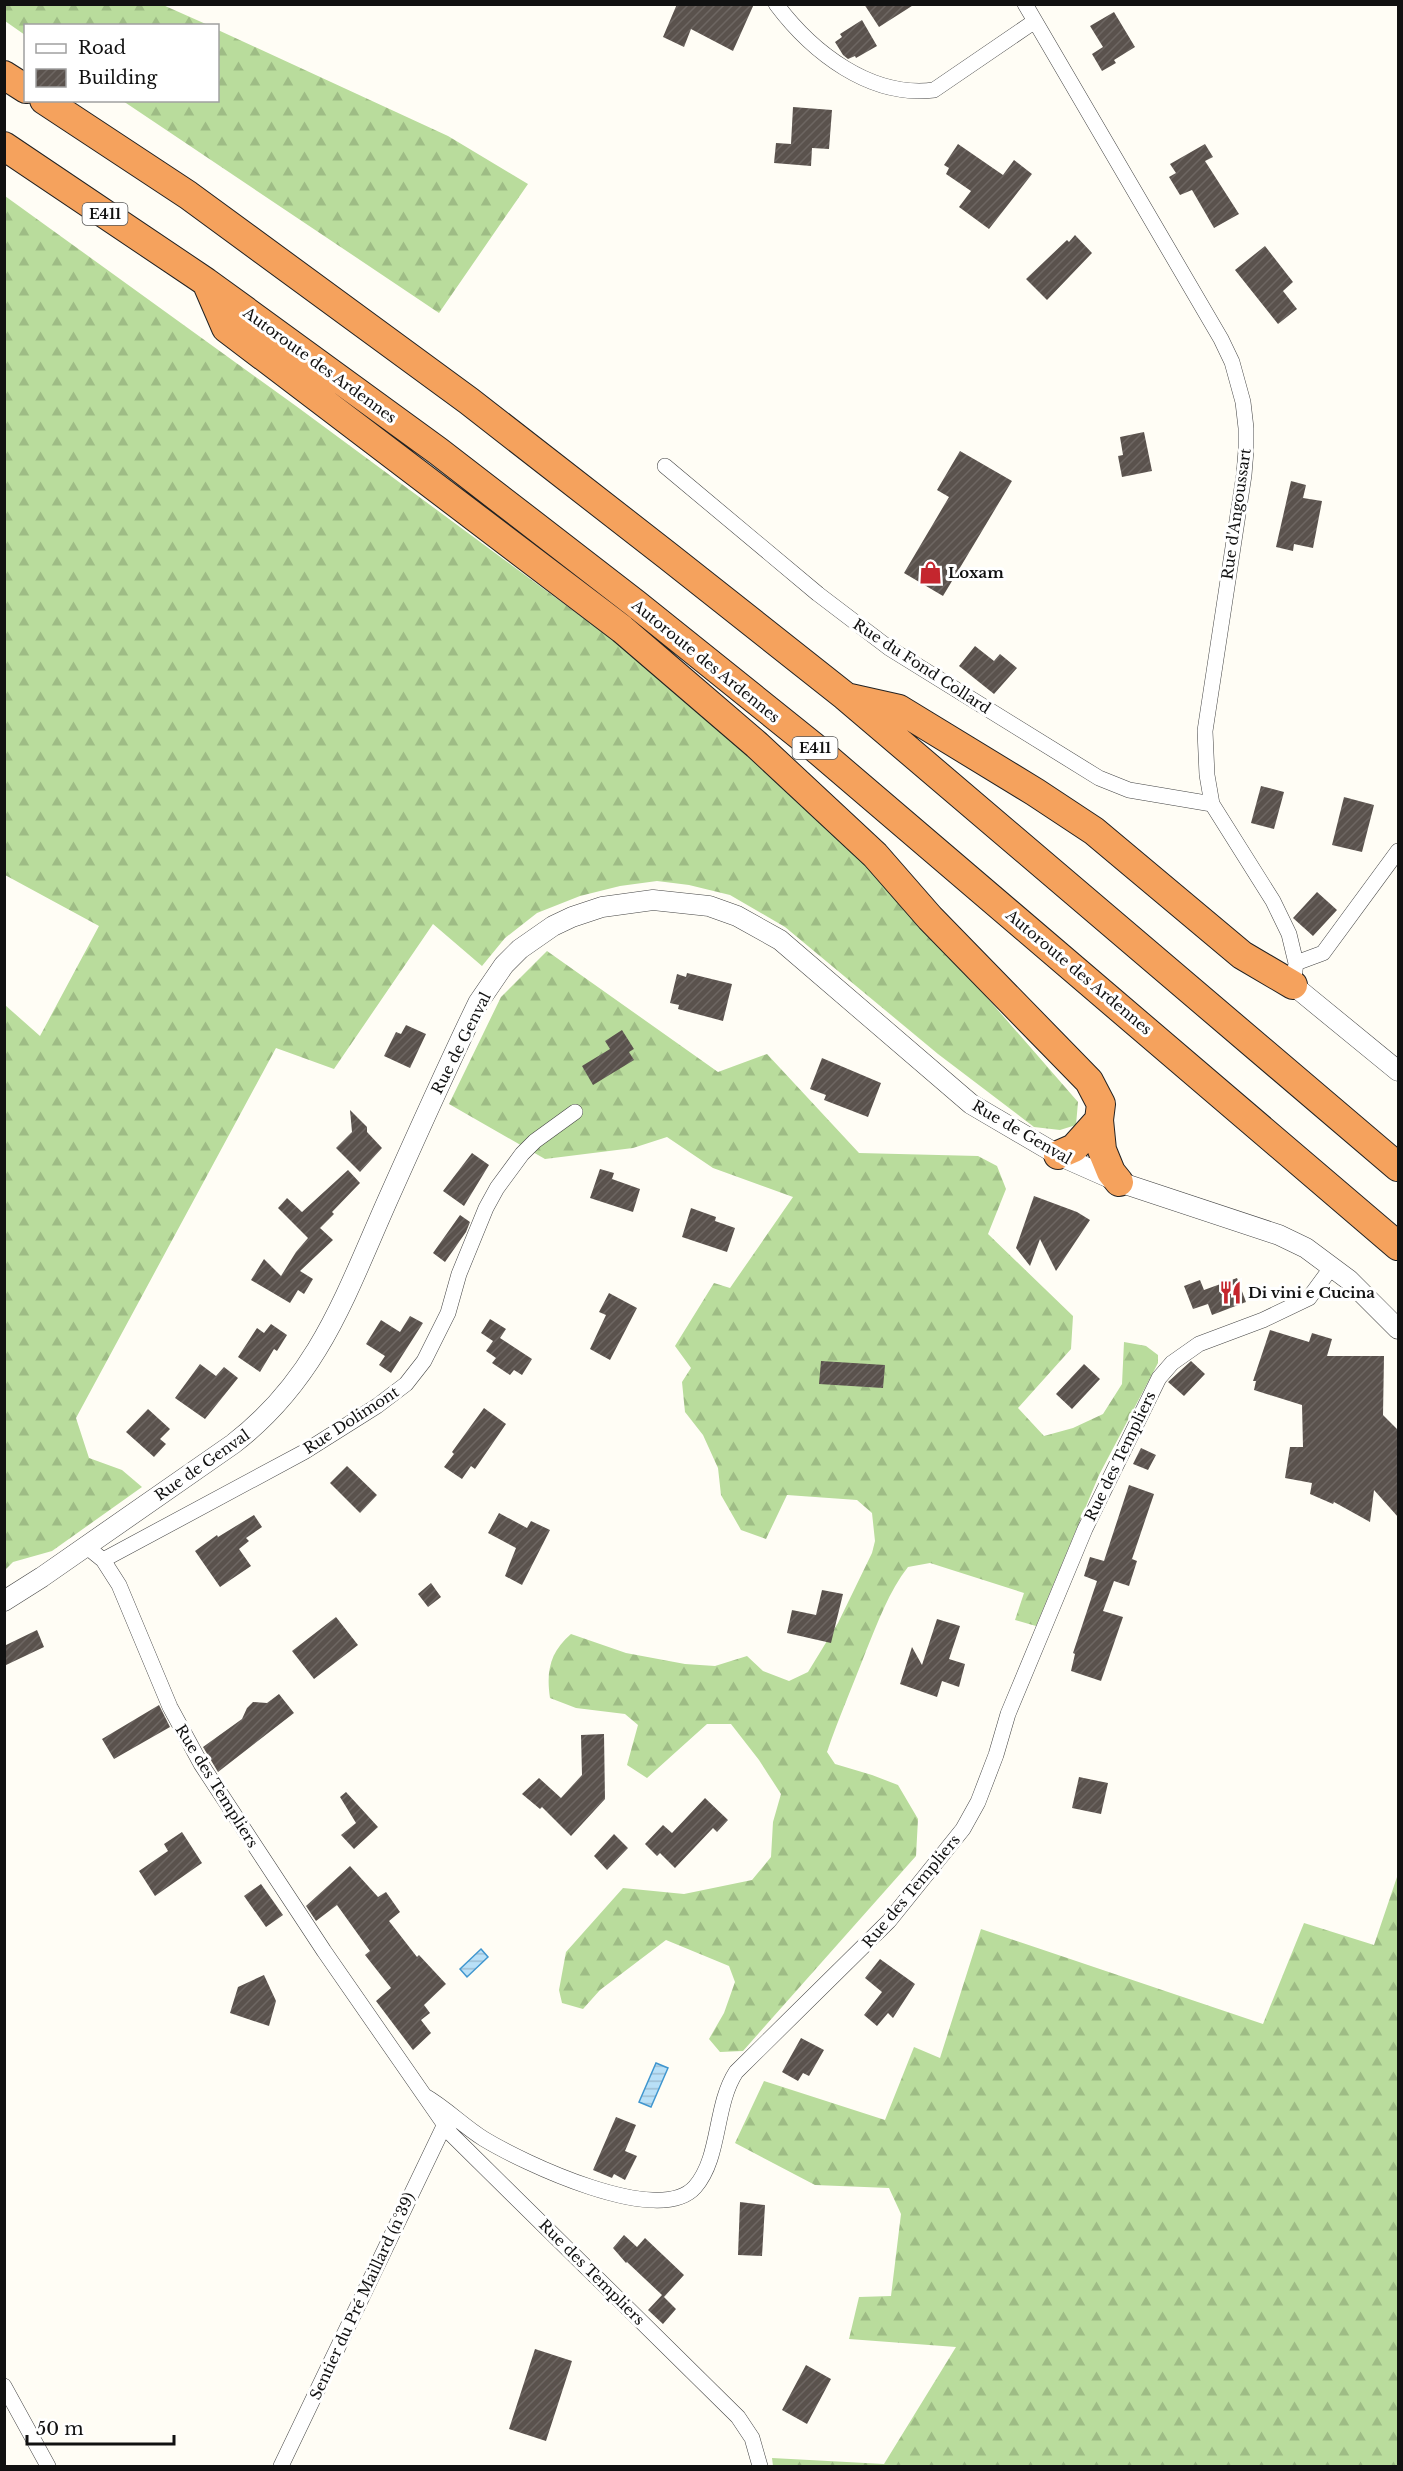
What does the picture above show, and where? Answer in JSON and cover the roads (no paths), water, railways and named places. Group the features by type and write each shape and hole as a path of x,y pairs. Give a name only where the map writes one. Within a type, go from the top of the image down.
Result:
{"highway":[{"path":"4,75 24,87"},
{"path":"47,102 188,195 469,401 845,696 1398,1167"},
{"name":"Autoroute des Ardennes","path":"4,146 206,282 438,451 636,604 779,719 1398,1246"},
{"path":"206,282 226,328 622,629 757,745 874,855 930,918 1089,1081 1101,1104 1102,1150 1111,1172 1119,1182"},
{"path":"845,696 899,709 1035,792 1094,831 1242,955 1294,974"},
{"path":"1058,1155 1074,1148 1100,1120"}],"street":[{"path":"776,4 808,42 846,68 867,80 921,92 934,90 1035,21"},
{"name":"Rue d'Angoussart","path":"1025,4 1221,339 1232,362 1243,402 1246,428 1244,475 1205,731 1207,775 1212,804 1273,900 1289,934 1294,974"},
{"name":"Rue du Fond Collard","path":"665,466 818,594 916,666 1099,778 1129,790 1212,804"},
{"path":"1398,851 1323,953 1294,974 1398,1071"},
{"name":"Rue de Genval","path":"87,1547 257,1426 288,1394 331,1328 478,1003 504,965 520,949 553,926 602,907 653,900 708,906 737,915 780,940 971,1104 1058,1155 1119,1182 1279,1234 1306,1248 1349,1280 1398,1329"},
{"name":"Rue Dolimont","path":"103,1560 304,1452 377,1406 406,1384 423,1361 448,1313 459,1274 486,1208 498,1188 517,1160 535,1141 575,1112"},
{"name":"Rue des Templiers","path":"425,2096 486,2140 577,2182 605,2192 636,2199 659,2201 678,2197 695,2187 708,2164 729,2084 736,2072 889,1921 963,1829 978,1802 996,1755 1008,1714 1085,1529 1159,1378 1172,1363 1199,1344 1263,1320 1309,1298 1331,1268"},
{"path":"4,1601 87,1547"},
{"name":"Rue des Templiers","path":"87,1547 103,1560 124,1596 170,1707 201,1764 324,1951 444,2126 738,2418 752,2438 760,2466"},
{"name":"Sentier du Pré Maillard (n°39)","path":"281,2466 444,2126"},
{"path":"4,2386 48,2466"}],"water":[{"path":"481,1949 488,1957 467,1977 460,1969"},
{"path":"656,2063 668,2068 651,2107 639,2102"}],"place":[{"name":"Loxam","path":"930,572"},
{"name":"Di vini e Cucina","path":"1230,1292"}]}
